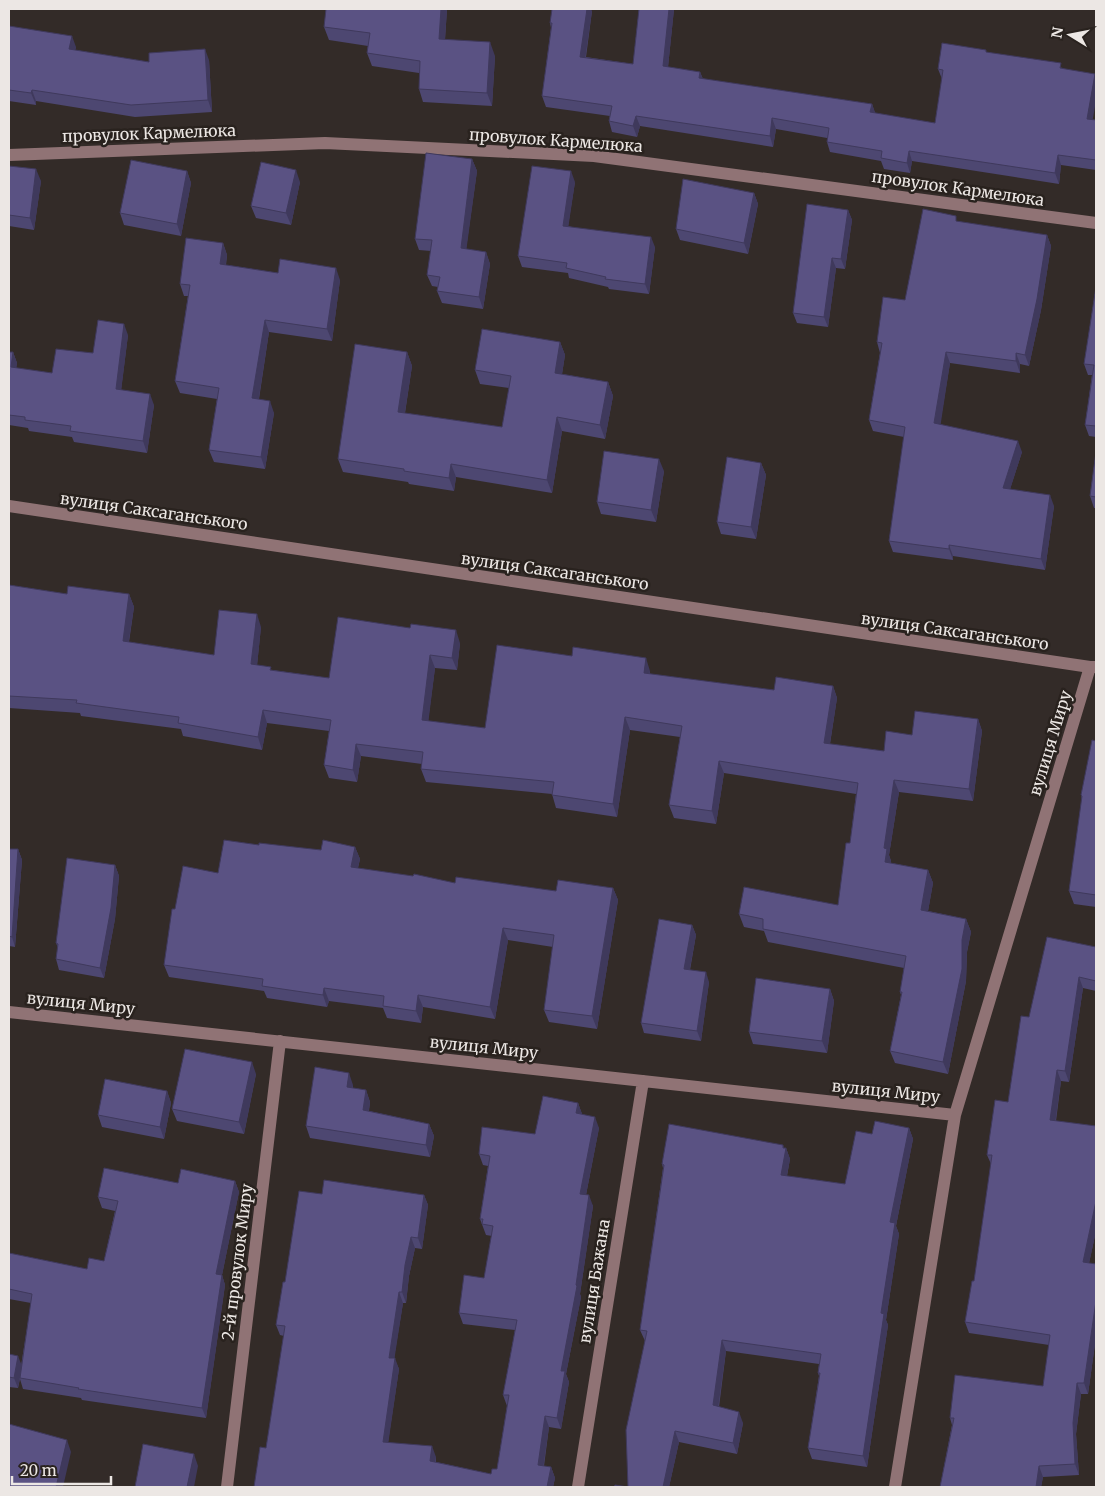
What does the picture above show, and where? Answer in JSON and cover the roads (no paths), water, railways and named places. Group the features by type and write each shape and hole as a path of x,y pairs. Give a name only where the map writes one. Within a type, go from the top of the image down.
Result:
{"street":[{"name":"провулок Кармелюка","path":"9,155 325,143 594,156 1096,223"},
{"name":"вулиця Саксаганського","path":"9,506 1093,667"},
{"name":"вулиця Миру","path":"895,1487 955,1115 1093,667"},
{"name":"вулиця Миру","path":"9,1012 955,1115"},
{"name":"2-й провулок Миру","path":"227,1487 280,1042"},
{"name":"вулиця Бажана","path":"578,1487 643,1081"}]}
